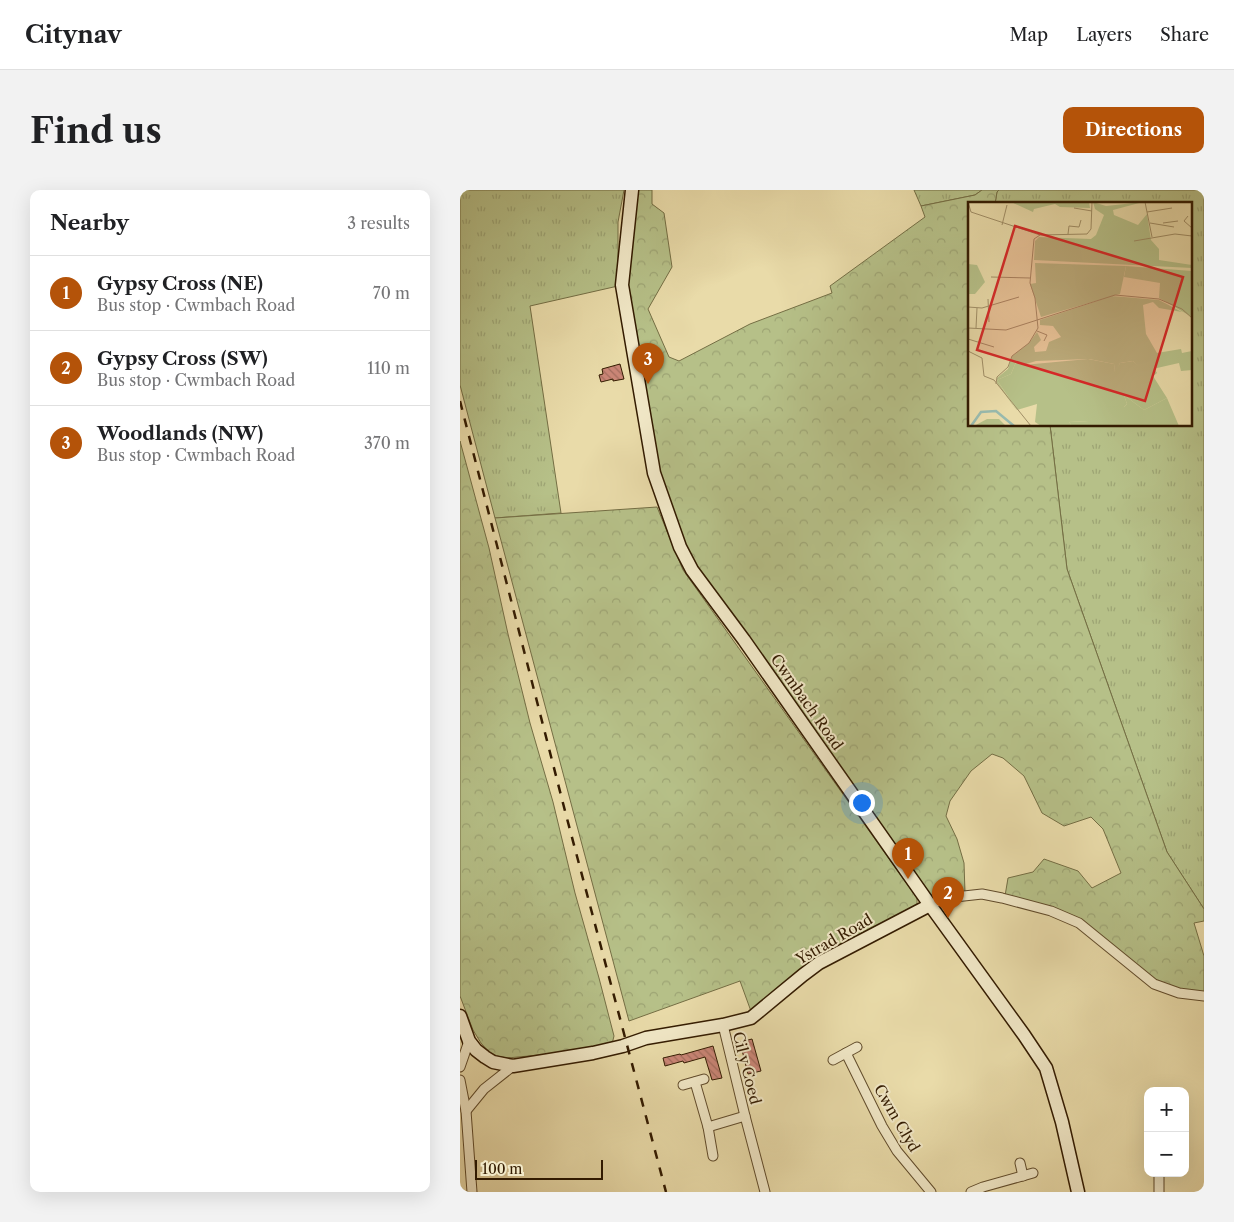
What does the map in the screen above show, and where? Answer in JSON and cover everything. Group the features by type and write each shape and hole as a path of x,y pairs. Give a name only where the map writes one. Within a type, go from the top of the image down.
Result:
{"main road":[{"name":"Cwmbach Road","path":"632,190 622,285 654,473 680,547 692,570 756,656 1046,1068 1062,1122 1078,1192"},
{"name":"Ystrad Road","path":"460,1016 469,1041 476,1050 485,1058 494,1062 512,1066 593,1053 646,1038 723,1025 751,1018 819,963 930,905"}],"street":[{"name":"Ystrad Road","path":"930,905 946,898 982,894 1050,911 1079,924 1154,984 1179,993 1204,996"},
{"name":"Cil y Coed","path":"723,1025 744,1116 765,1192"},
{"path":"460,1067 469,1041"},
{"path":"834,1060 857,1047"},
{"name":"Cwm Clyd","path":"846,1053 882,1126 897,1151 931,1192"},
{"path":"466,1111 484,1089 512,1066"},
{"path":"460,1080 466,1111 472,1192"},
{"path":"684,1085 700,1080 713,1156"},
{"name":"Cil y Coed","path":"708,1126 744,1116"},
{"path":"1020,1164 1023,1176"},
{"path":"971,1192 983,1186 1033,1173"},
{"path":"1159,1177 1159,1192"}],"green space":[{"path":"460,190 624,190 618,222 618,286 530,306 561,513 495,518 460,385"},
{"path":"637,190 652,190 652,204 664,213 672,267 648,309 669,357 679,361 750,324 832,293 830,286 925,217 921,206 975,195 982,190 999,190 995,202 968,202 968,426 1050,426 1067,569 1167,852 1204,909 1204,921 1194,923 1204,956 1204,994 1178,992 1155,983 1080,919 1005,896 1008,878 1033,872 1044,859 1078,871 1092,888 1121,873 1103,829 1091,817 1064,826 1042,813 1024,776 1003,758 992,754 971,771 950,801 946,816 957,839 964,863 965,893 933,900 696,567 685,547 658,473 625,283"},
{"path":"914,190 982,190 975,195 921,206"},
{"path":"1204,190 1204,909 1167,852 1067,569 1050,426 1192,426 1192,202 995,202 997,191"},
{"path":"460,441 489,548 530,723 553,802 575,893 614,1036 612,1044 605,1046 507,1058 497,1056 489,1052 481,1043 473,1030 460,996"},
{"path":"657,507 683,570 917,898 917,907 818,963 752,1014 740,981 629,1021 495,518"}],"building":[{"path":"620,364 624,379 601,382 599,375 603,374 602,369"},
{"path":"752,1039 761,1071 748,1074 740,1042"},
{"path":"713,1046 722,1078 712,1080 705,1057 665,1066 663,1058"}],"railway":[{"path":"460,401 565,811 666,1192"}],"place":[{"name":"Woodlands (NW)","path":"648,384"},
{"name":"Gypsy Cross (NE)","path":"908,879"},
{"name":"Gypsy Cross (SW)","path":"948,918"}]}
